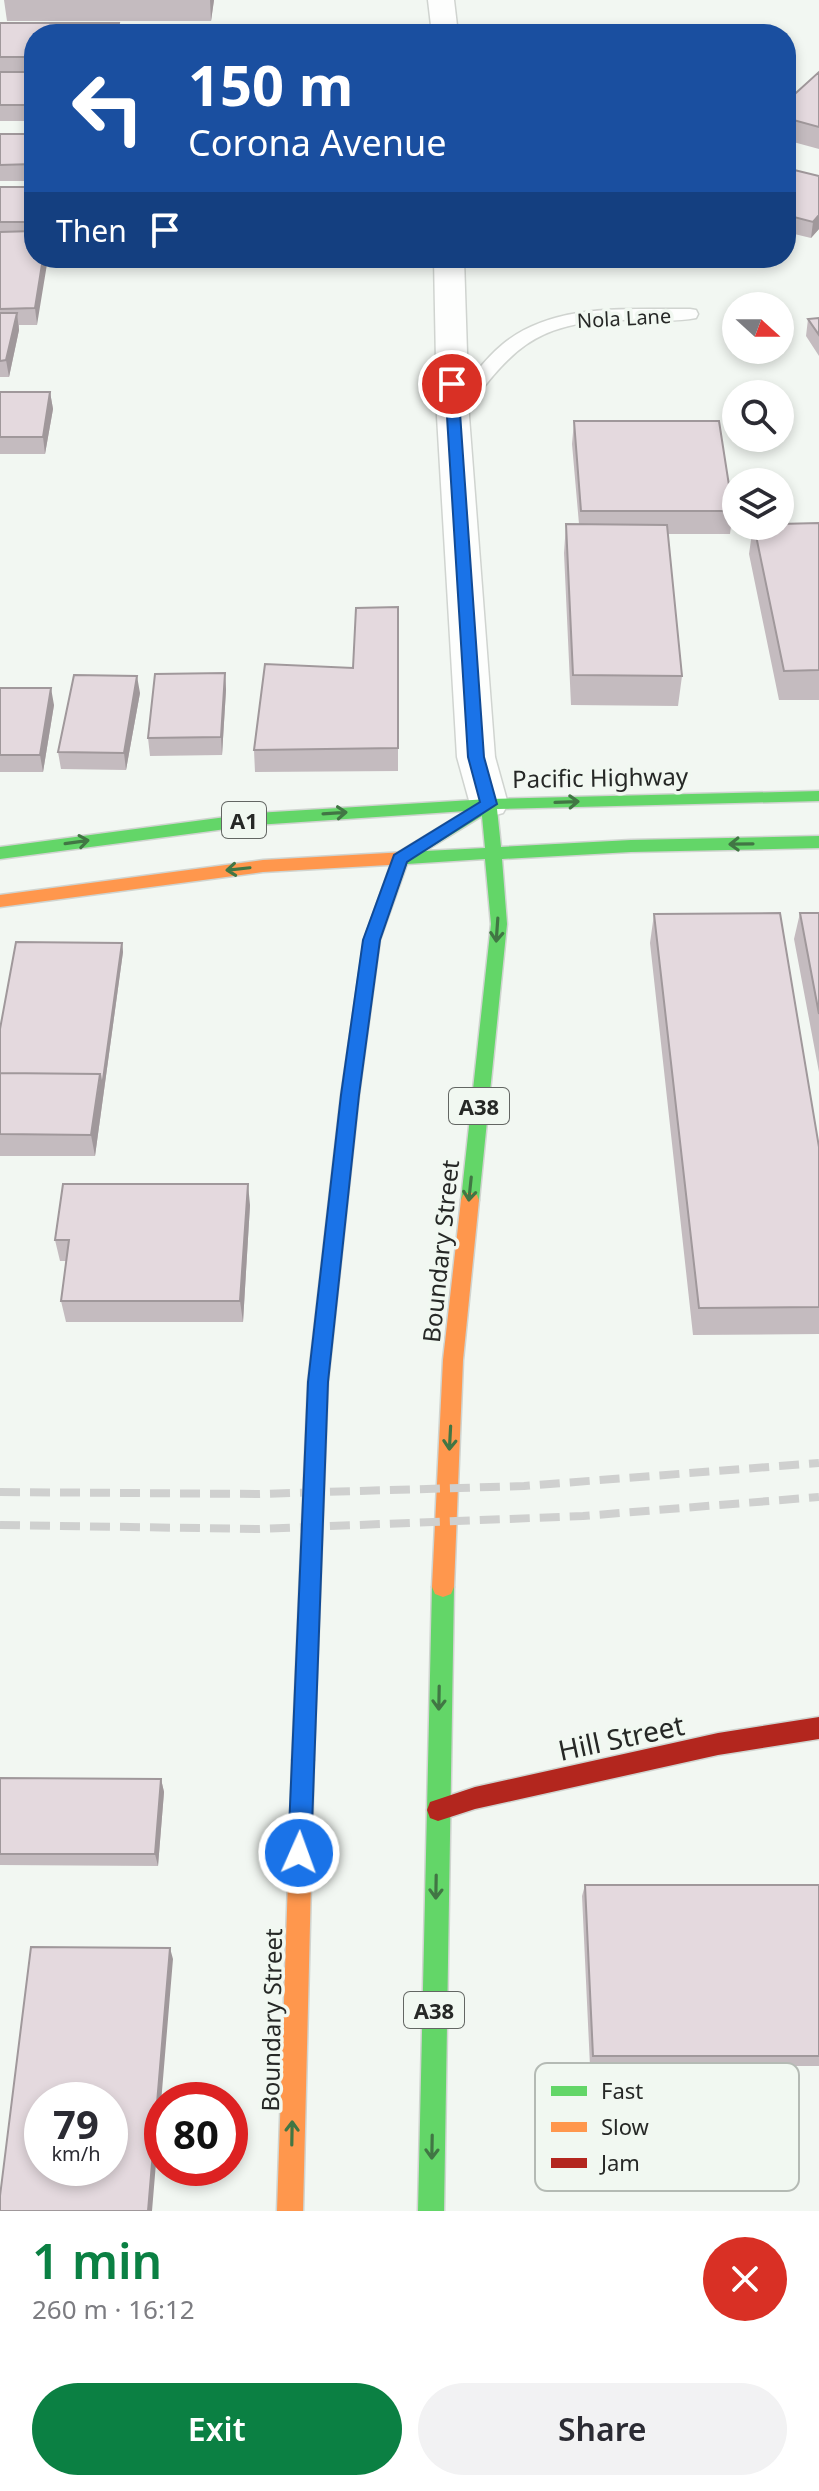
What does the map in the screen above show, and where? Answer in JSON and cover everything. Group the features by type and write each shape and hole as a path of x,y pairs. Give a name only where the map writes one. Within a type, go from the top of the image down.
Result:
{"main road":[{"name":"Pacific Highway","path":"0,853 218,822 489,804 819,796"},
{"name":"Boundary Street","path":"431,2211 440,1653 453,1360 499,924 489,804"},
{"path":"400,859 489,804"},
{"name":"A1","path":"0,901 248,868 495,852 819,842"},
{"name":"Boundary Street","path":"290,2211 303,1746 318,1382 350,1095 372,940 400,859"},
{"name":"Hill Street","path":"438,1810 475,1798 718,1744 819,1728"}],"street":[{"path":"441,0 444,24"},
{"path":"449,268 453,416 476,757 489,804"}],"lane":[{"name":"Nola Lane","path":"453,416 511,346 531,332 581,319 690,314"}],"building":[{"path":"0,23 119,23 24,24 24,57 0,57"},
{"path":"0,72 24,72 24,105 0,105"},
{"path":"819,72 819,127 796,121 796,93"},
{"path":"0,134 24,134 24,164 0,165"},
{"path":"796,170 819,176 819,215 813,222 796,218"},
{"path":"0,187 24,187 24,222 0,222"},
{"path":"24,231 24,268 41,268 35,308 0,309 0,232"},
{"path":"0,313 17,313 6,360 0,361"},
{"path":"819,318 819,335 808,319"},
{"path":"0,392 50,392 43,437 0,437"},
{"path":"574,421 719,421 726,468 722,468 722,511 581,511"},
{"path":"819,523 819,670 784,671 757,540 794,540 794,524"},
{"path":"566,524 667,525 682,676 573,675"},
{"path":"398,607 398,748 254,750 265,664 353,668 356,608"},
{"path":"225,673 221,737 148,738 155,674"},
{"path":"74,675 137,676 124,753 58,752"},
{"path":"0,688 51,688 40,755 0,755"},
{"path":"780,913 819,1147 819,1307 699,1308 654,914"},
{"path":"800,913 819,913 819,1014"},
{"path":"16,942 122,943 102,1087 100,1074 0,1073 0,1029"},
{"path":"0,1073 100,1074 91,1135 0,1134"},
{"path":"63,1184 248,1184 240,1301 61,1301 69,1240 55,1240"},
{"path":"0,1778 161,1779 155,1854 0,1854"},
{"path":"585,1885 819,1885 819,2056 593,2056"},
{"path":"31,1947 170,1948 159,2082 144,2082 144,2186 150,2186 148,2211 0,2211"}],"railway":[{"path":"0,1492 258,1494 524,1486 819,1463"},
{"path":"0,1525 257,1529 583,1516 819,1497"}],"traffic: fast":[{"path":"0,853 256,819 489,804 819,796"},
{"path":"303,1760 318,1382 350,1095 372,940 400,859 489,804"},
{"path":"470,1200 499,924 489,804"},
{"path":"406,858 631,846 819,842"},
{"path":"431,2211 443,1587"}],"traffic: slow":[{"path":"0,901 263,866 406,858"},
{"path":"443,1587 453,1360 470,1200"},
{"path":"290,2211 303,1760"}],"traffic: jam":[{"path":"438,1810 475,1798 718,1744 819,1728"}],"route":[{"path":"299,1853 318,1382 350,1095 372,940 376,920 400,859 489,804 476,757 452,384"}]}
